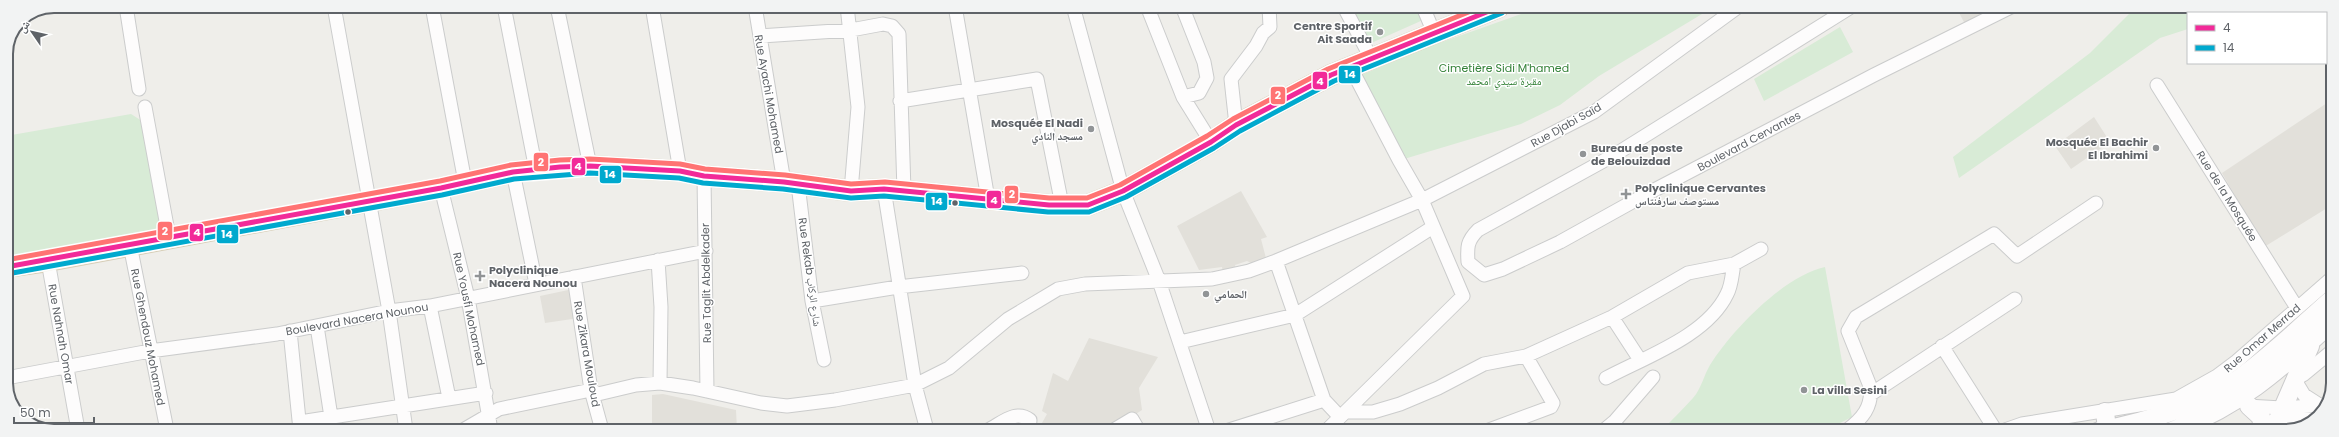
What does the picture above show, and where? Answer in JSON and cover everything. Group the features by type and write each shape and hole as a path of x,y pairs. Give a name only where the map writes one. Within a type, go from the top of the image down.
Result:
{"main road":[{"path":"13,266 48,261 130,244 367,202 513,172 590,166 680,171 704,176 791,183 851,191 884,189 988,200 1088,206 1123,191 1211,142 1236,125 1331,75 1484,13"},
{"path":"2104,424 2166,414 2200,400 2233,382 2260,362 2326,304"},
{"path":"2188,424 2223,409 2242,398 2275,373 2326,327"},
{"path":"2274,424 2299,377 2313,339"},
{"path":"2249,406 2261,417 2266,424"}],"street":[{"path":"127,13 139,90"},
{"path":"335,13 367,202 389,312 406,424"},
{"path":"433,13 465,182"},
{"path":"505,13 536,170"},
{"path":"558,13 590,166"},
{"path":"653,13 680,171"},
{"name":"Rue Ayachi Mohamed","path":"756,13 791,183"},
{"path":"848,13 858,107 851,191"},
{"path":"956,13 971,91 988,200"},
{"path":"1075,13 1123,191 1159,280 1207,424"},
{"path":"1150,13 1183,98 1211,142"},
{"path":"1183,98 1199,94 1207,78 1204,62 1185,13"},
{"path":"1236,125 1231,79 1256,46 1263,33 1270,26 1269,13"},
{"path":"1348,13 1371,58"},
{"path":"1425,13 1434,33"},
{"name":"Rue Djabi Saïd","path":"472,424 489,413 499,409 591,390 598,394 636,386 660,383 707,391 761,403 787,406 835,400 915,385 948,368 1008,319 1058,289 1085,284 1212,279 1249,271 1276,262 1422,200 1594,112 1730,13"},
{"name":"Boulevard Cervantes","path":"1841,13 1616,154 1478,230 1468,243 1468,262 1484,275 1550,247 1641,197 1874,75 1999,13"},
{"path":"760,36 851,30 884,24 892,26 897,30 899,34 904,191"},
{"path":"1333,424 1463,296 1422,200 1399,160 1351,68"},
{"path":"900,101 971,91 1034,79 1038,81 1062,205"},
{"name":"Rue de la Mosquée","path":"2157,85 2297,308"},
{"path":"145,107 169,237"},
{"path":"513,172 536,284"},
{"name":"Rue Taglit Abdelkader","path":"704,176 707,391"},
{"name":"Rue Rekab شارع الركاب","path":"791,183 824,360"},
{"name":"Rue Yousfi Mohamed","path":"441,188 468,298 490,424"},
{"path":"884,189 898,287 915,385 926,424"},
{"path":"1857,424 1867,412 1871,394 1870,386 1848,331 1856,317 1994,234 2017,256 2096,203"},
{"path":"1180,342 1295,315 1433,227"},
{"name":"Rue Ghendouz Mohamed","path":"130,244 150,351 166,424"},
{"path":"1276,262 1324,400 1343,415 1373,412 1393,406 1438,388 1484,364 1526,356 1612,317 1688,273 1734,264 1761,249"},
{"name":"Boulevard Nacera Nounou","path":"13,377 67,368 150,351 290,331 389,312 430,306 706,251"},
{"path":"658,260 661,307 660,383"},
{"name":"Rue Nahnah Omar","path":"48,261 77,424"},
{"path":"1606,378 1640,360 1672,346 1710,317 1728,293 1734,264"},
{"path":"812,301 898,287 1022,273"},
{"name":"Rue Zikara Mouloud","path":"574,277 591,390 600,424"},
{"name":"Rue Omar Merrad","path":"2022,424 2104,424 2176,399 2217,376 2258,344 2326,283"},
{"path":"1871,394 2014,299"},
{"path":"430,306 449,398"},
{"path":"1612,317 1640,360"},
{"path":"317,326 331,417"},
{"path":"290,331 300,424"},
{"path":"1942,346 1992,424"},
{"path":"1505,424 1551,407 1554,403 1526,356"},
{"path":"2320,403 2304,395 2299,377 2326,356"},
{"path":"1611,424 1653,377"},
{"path":"307,424 331,417 486,393"},
{"path":"1248,424 1324,400"},
{"path":"2223,409 2249,406 2282,408 2320,404"},
{"path":"2283,424 2319,405"},
{"path":"999,424 1016,415 1023,415 1030,420 1030,424"},
{"path":"1124,424 1132,420 1134,424"}],"shaded area":[{"path":"1959,13 1986,13 1965,24"},
{"path":"2326,104 2326,209 2264,247 2222,173"},
{"path":"2094,117 2110,142 2071,169 2055,146"},
{"path":"1241,191 1267,237 1261,239 1267,262 1251,266 1251,263 1247,261 1235,265 1236,270 1223,273 1222,267 1199,270 1177,226"},
{"path":"573,289 579,318 545,323 540,296"},
{"path":"1089,338 1158,357 1139,388 1142,410 1121,424 1043,424 1042,423 1047,414 1042,411 1053,373 1068,381"},
{"path":"663,394 736,410 737,424 652,424 652,395"}],"green space":[{"name":"Centre Sportif Ait Saada","path":"1355,13 1419,13 1423,20 1369,44"},
{"name":"Cimetière Sidi M'hamed مقبرة سيدي امحمد","path":"1524,13 1704,13 1599,76 1560,105 1521,124 1404,159 1359,76 1428,47"},
{"path":"2130,13 2187,13 2187,29 2160,38 1959,178 1953,157 2090,53"},
{"path":"1840,27 1853,52 1764,101 1754,79"},
{"path":"131,114 142,121 162,226 160,231 13,256 13,135"},
{"path":"1825,267 1852,417 1838,424 1668,424 1696,394 1710,365 1731,336 1760,306 1793,281 1809,272"}],"transit line":[{"name":"2","path":"13,259 440,181 511,165 560,160 590,159 680,164 705,169 785,175 851,184 885,182 1049,198 1087,198 1120,185 1207,136 1233,119 1328,69 1466,13"},
{"name":"4","path":"13,266 441,188 513,172 560,167 590,166 680,171 704,176 784,182 851,191 884,189 1049,205 1088,205 1123,191 1211,142 1236,125 1331,75 1484,13"},
{"name":"14","path":"13,273 442,195 514,179 590,173 679,178 703,183 783,189 851,198 884,196 1048,212 1089,212 1126,197 1214,148 1240,131 1334,81 1502,13"}],"place":[{"name":"Centre Sportif Ait Saada","path":"1380,32"},
{"name":"Mosquée El Nadi مسجد النادي","path":"1091,129"},
{"name":"Mosquée El Bachir El Ibrahimi","path":"2156,148"},
{"name":"Bureau de poste de Belouizdad","path":"1583,154"},
{"name":"Polyclinique Cervantes مستوصف سارفنتاس","path":"1626,194"},
{"name":"Polyclinique Nacera Nounou","path":"480,276"},
{"name":"الحمامي","path":"1206,294"},
{"name":"La villa Sesini","path":"1804,390"}]}
